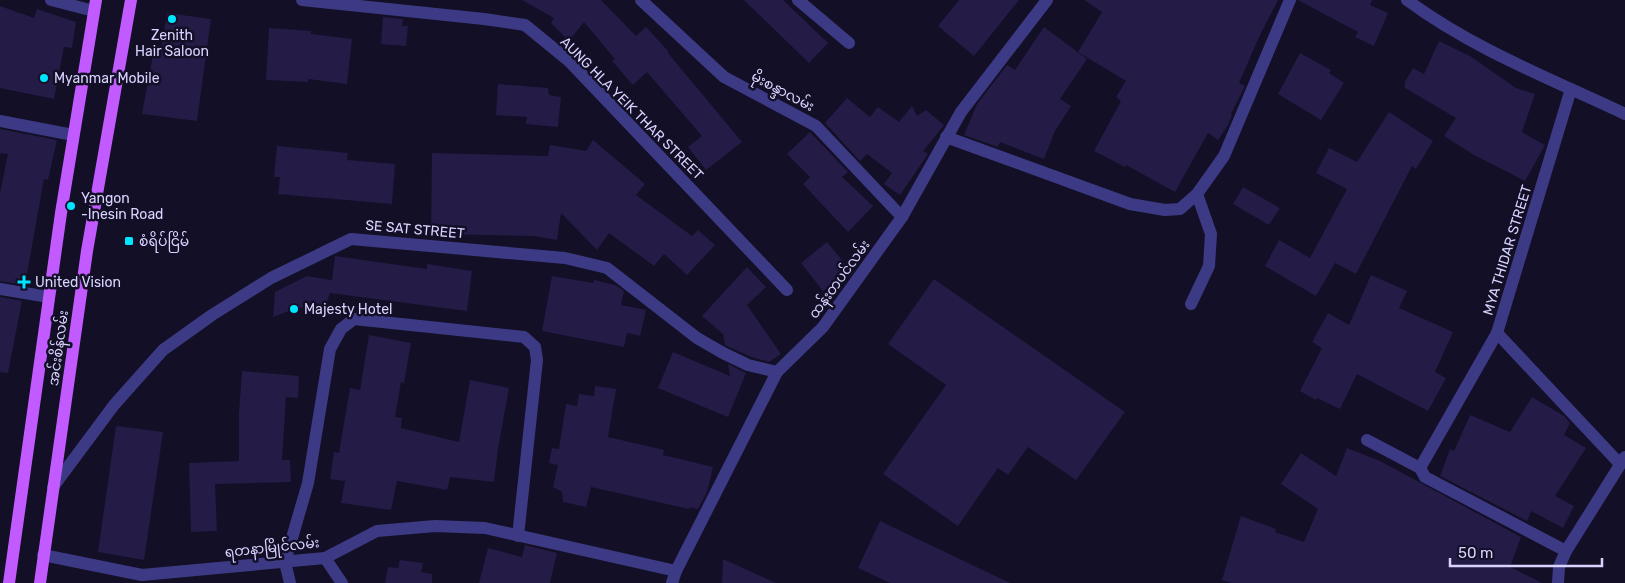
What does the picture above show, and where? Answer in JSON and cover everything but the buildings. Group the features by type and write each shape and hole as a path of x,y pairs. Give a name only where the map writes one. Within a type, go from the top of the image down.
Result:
{"main road":[{"name":"အင်းစိန်လမ်း","path":"40,583 87,251 132,0"},
{"name":"အင်းစိန်လမ်း","path":"9,583 73,135 95,6"}],"street":[{"path":"51,0 95,6"},
{"name":"AUNG HLA YEIK THAR STREET","path":"302,0 525,25 569,61 787,290"},
{"name":"မိုးစန္ဒာလမ်း","path":"641,0 724,77 816,126 902,217"},
{"path":"798,0 848,43"},
{"name":"ထန်းတပင်လမ်း","path":"674,577 777,372 823,327 902,217 961,112 1047,0"},
{"path":"946,137 1130,204 1165,210 1180,209 1197,194 1224,156 1290,0"},
{"path":"1407,0 1427,15 1498,56 1625,114"},
{"name":"MYA THIDAR STREET","path":"1571,89 1497,334 1623,460"},
{"path":"0,121 73,135"},
{"path":"1191,304 1210,266 1210,234 1197,194"},
{"name":"SE SAT STREET","path":"53,487 114,405 162,350 212,314 271,278 351,239 565,258 607,268 696,338 723,354 748,365 777,372"},
{"path":"0,289 49,297"},
{"path":"290,583 285,562 308,483 330,349 341,329 354,319 524,337 535,347 537,360 518,536"},
{"path":"1420,468 1497,334"},
{"path":"1367,440 1420,468 1425,477 1566,551"},
{"path":"1558,583 1559,568 1566,551 1623,460"},
{"name":"ရတနာမြိုင်လမ်း","path":"43,555 142,575 325,558 377,531 435,526 485,528 674,577"},
{"path":"325,558 342,583"}],"place":[{"name":"Zenith Hair Saloon","path":"172,19"},
{"name":"Myanmar Mobile","path":"44,78"},
{"name":"Yangon -Inesin Road","path":"71,206"},
{"name":"စံရိပ်ငြိမ်","path":"129,241"},
{"name":"United Vision","path":"24,282"},
{"name":"Majesty Hotel","path":"294,309"}]}
